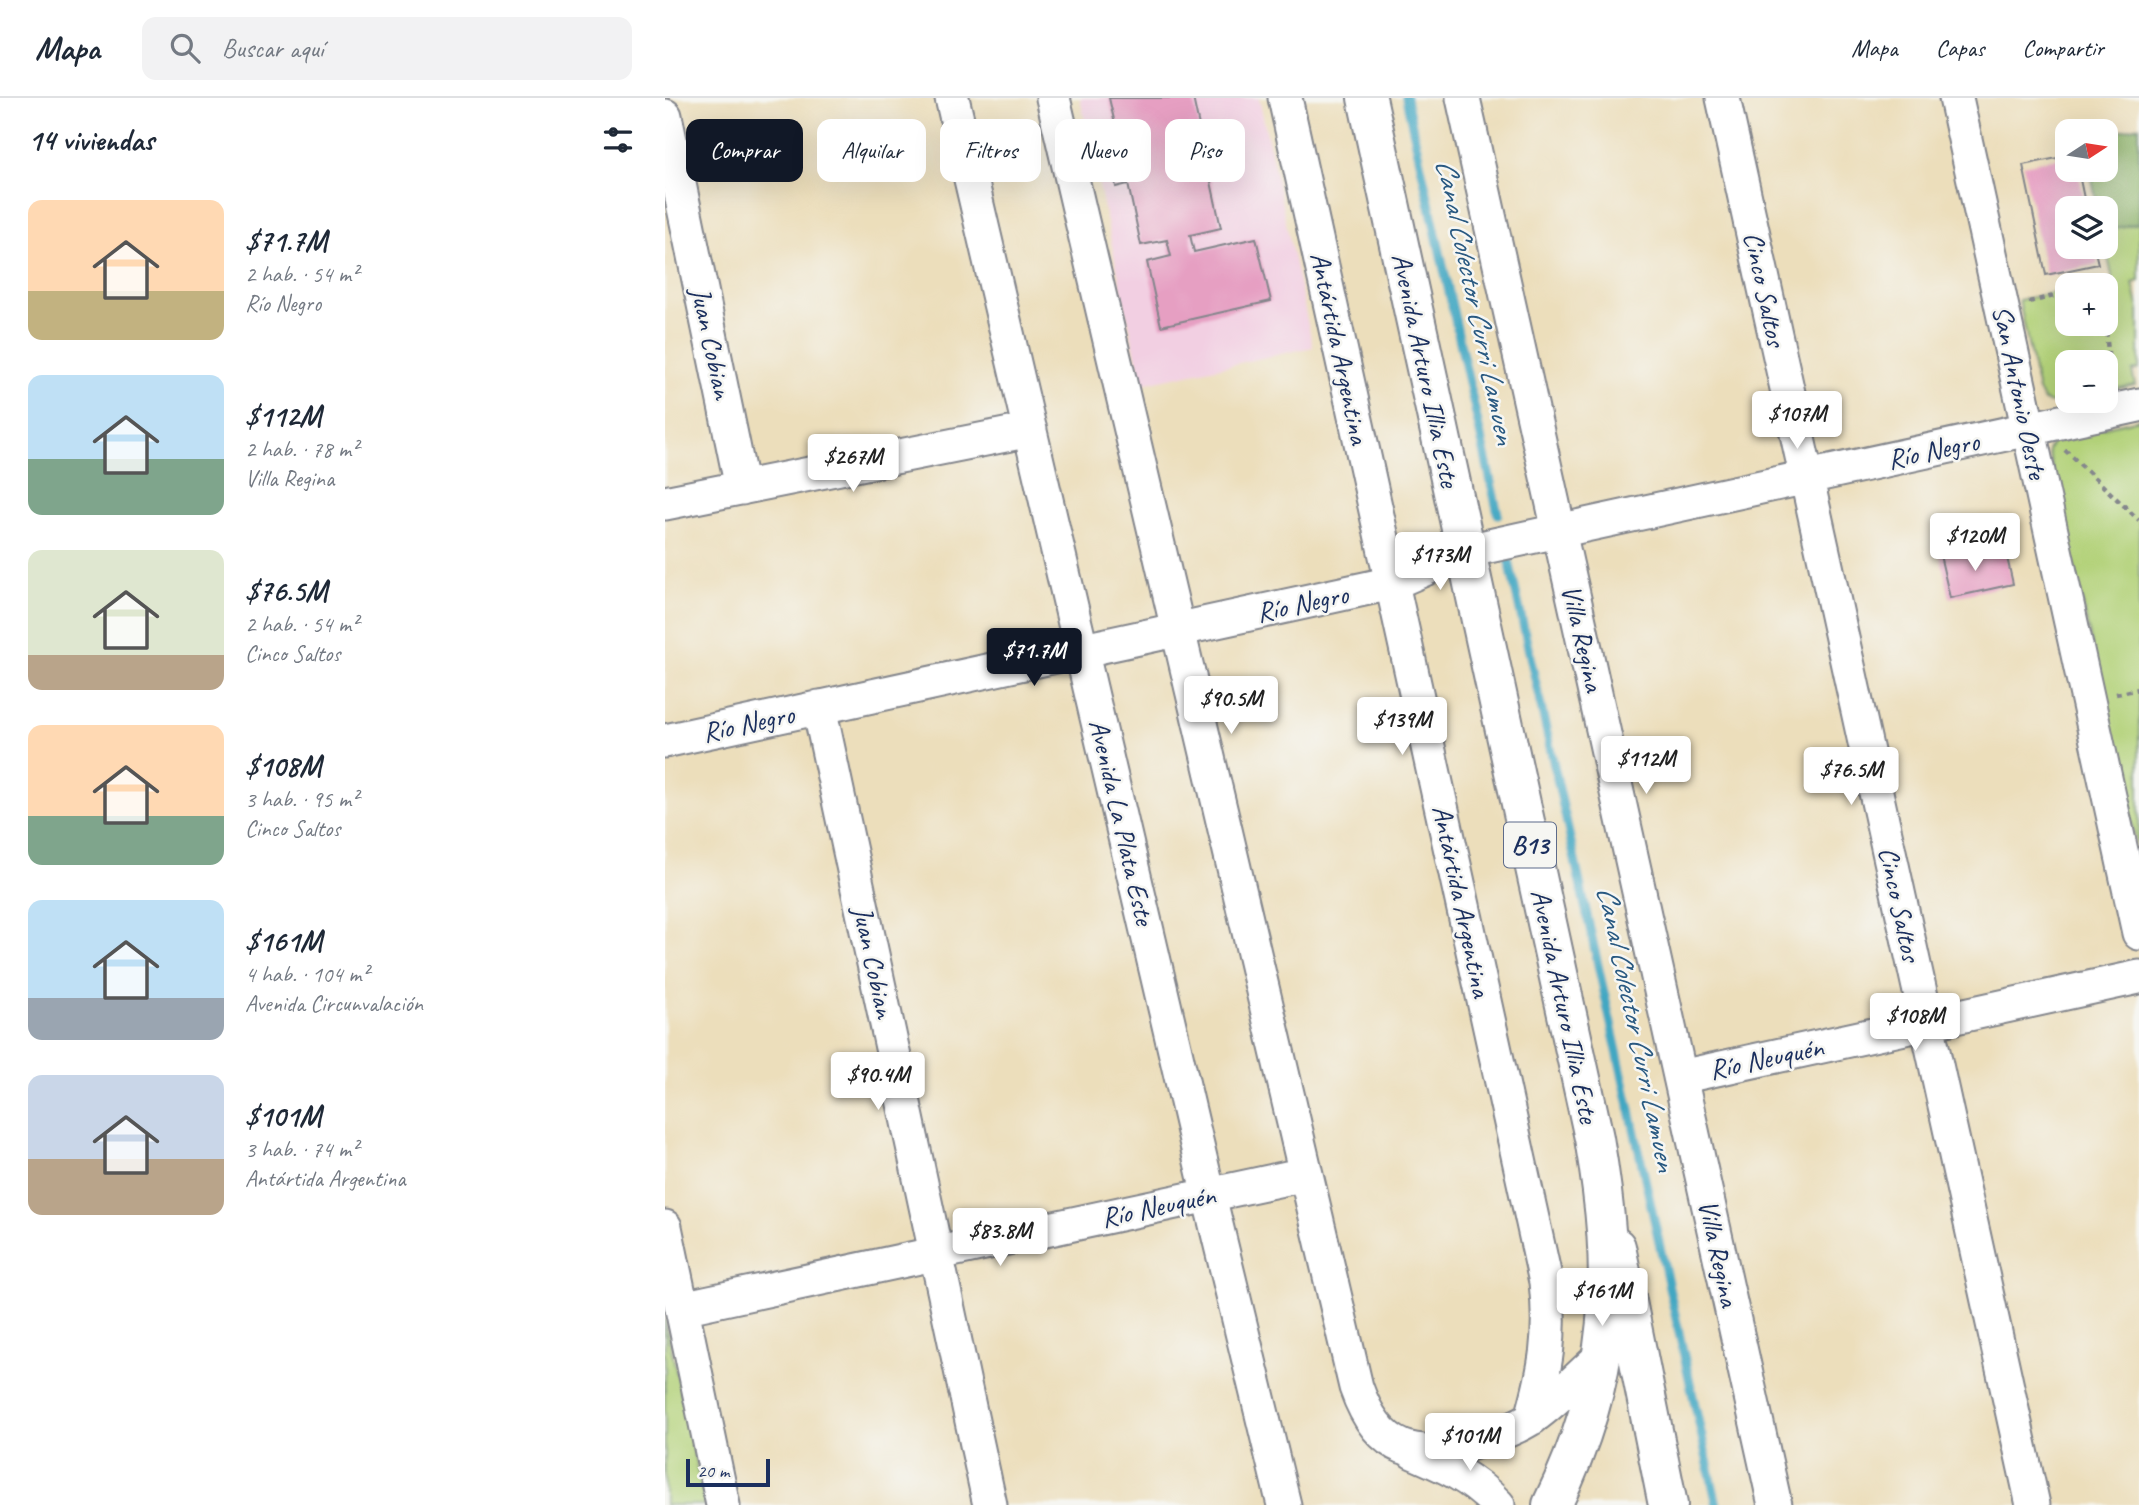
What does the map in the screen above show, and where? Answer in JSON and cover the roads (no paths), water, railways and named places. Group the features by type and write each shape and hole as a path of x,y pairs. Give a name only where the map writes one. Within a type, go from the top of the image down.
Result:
{"main road":[{"name":"Avenida Arturo Illia Este","path":"1367,98 1594,1138 1668,1505"},
{"path":"1552,1505 1583,1436 1602,1356 1607,1320 1609,1255 1605,1206 1594,1138"}],"street":[{"name":"Avenida La Plata Este","path":"952,98 1284,1505"},
{"path":"1053,98 1356,1387 1364,1409 1377,1428 1394,1443 1448,1467 1479,1485 1498,1505"},
{"name":"Antártida Argentina","path":"1285,98 1546,1282 1549,1340 1532,1418"},
{"name":"Villa Regina","path":"1464,98 1775,1505"},
{"name":"Cinco Saltos","path":"1723,98 2033,1505"},
{"name":"San Antonio Oeste","path":"1956,98 2139,933"},
{"name":"Juan Cobian","path":"665,116 742,488"},
{"name":"Río Negro","path":"665,741 1392,583 1466,551 2139,405"},
{"path":"665,503 1030,430"},
{"name":"Juan Cobian","path":"819,707 990,1505"},
{"name":"Río Neuquén","path":"1680,1077 2139,976"},
{"name":"Río Neuquén","path":"682,1308 1306,1174"},
{"path":"665,1227 723,1505"},
{"path":"1411,1451 1464,1446 1498,1435 1532,1418 1602,1356"}],"waterway":[{"name":"Canal Colector Curri Lamuen","path":"1406,98 1498,514"},
{"name":"Canal Colector Curri Lamuen","path":"1509,561 1717,1505"}]}
